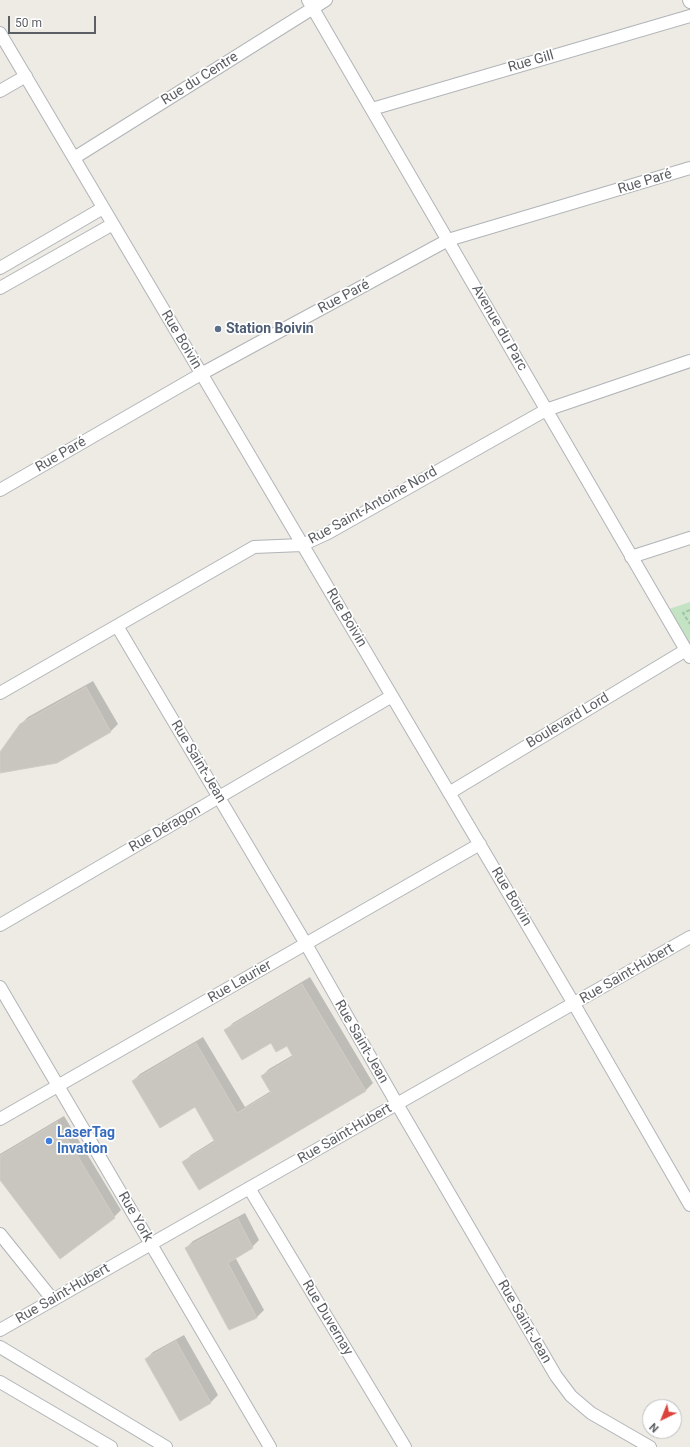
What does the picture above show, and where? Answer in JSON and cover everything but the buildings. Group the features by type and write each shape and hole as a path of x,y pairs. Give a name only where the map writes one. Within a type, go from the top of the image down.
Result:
{"street":[{"name":"Rue du Centre","path":"74,158 311,4 326,0"},
{"name":"Avenue du Parc","path":"311,4 688,653"},
{"name":"Rue Gill","path":"372,109 690,16"},
{"name":"Rue Boivin","path":"0,33 480,844 690,1205"},
{"path":"0,91 26,76"},
{"name":"Rue Paré","path":"0,490 202,374 448,240 690,168"},
{"path":"0,268 103,208"},
{"path":"0,288 113,224"},
{"name":"Rue Saint-Antoine Nord","path":"0,693 254,547 302,545 328,533 546,410 690,361"},
{"path":"631,557 690,538"},
{"name":"Rue Saint-Jean","path":"117,626 306,944 397,1104 556,1376 571,1396 591,1413 650,1447"},
{"name":"Boulevard Lord","path":"449,793 688,653"},
{"name":"Rue Déragon","path":"0,925 392,696"},
{"name":"Rue Laurier","path":"0,1119 480,844"},
{"name":"Rue Saint-Hubert","path":"0,1330 690,938"},
{"name":"Rue York","path":"0,987 270,1447"},
{"name":"Rue Duvernay","path":"249,1188 405,1447"},
{"path":"0,1234 53,1300"},
{"path":"0,1347 163,1446"},
{"path":"0,1382 111,1447"}],"path":[{"path":"690,610 683,612 690,624"}],"green space":[{"path":"690,602 690,657 666,610"}],"place":[{"name":"Station Boivin","path":"218,329"},
{"name":"LaserTag Invation","path":"49,1141"}]}
